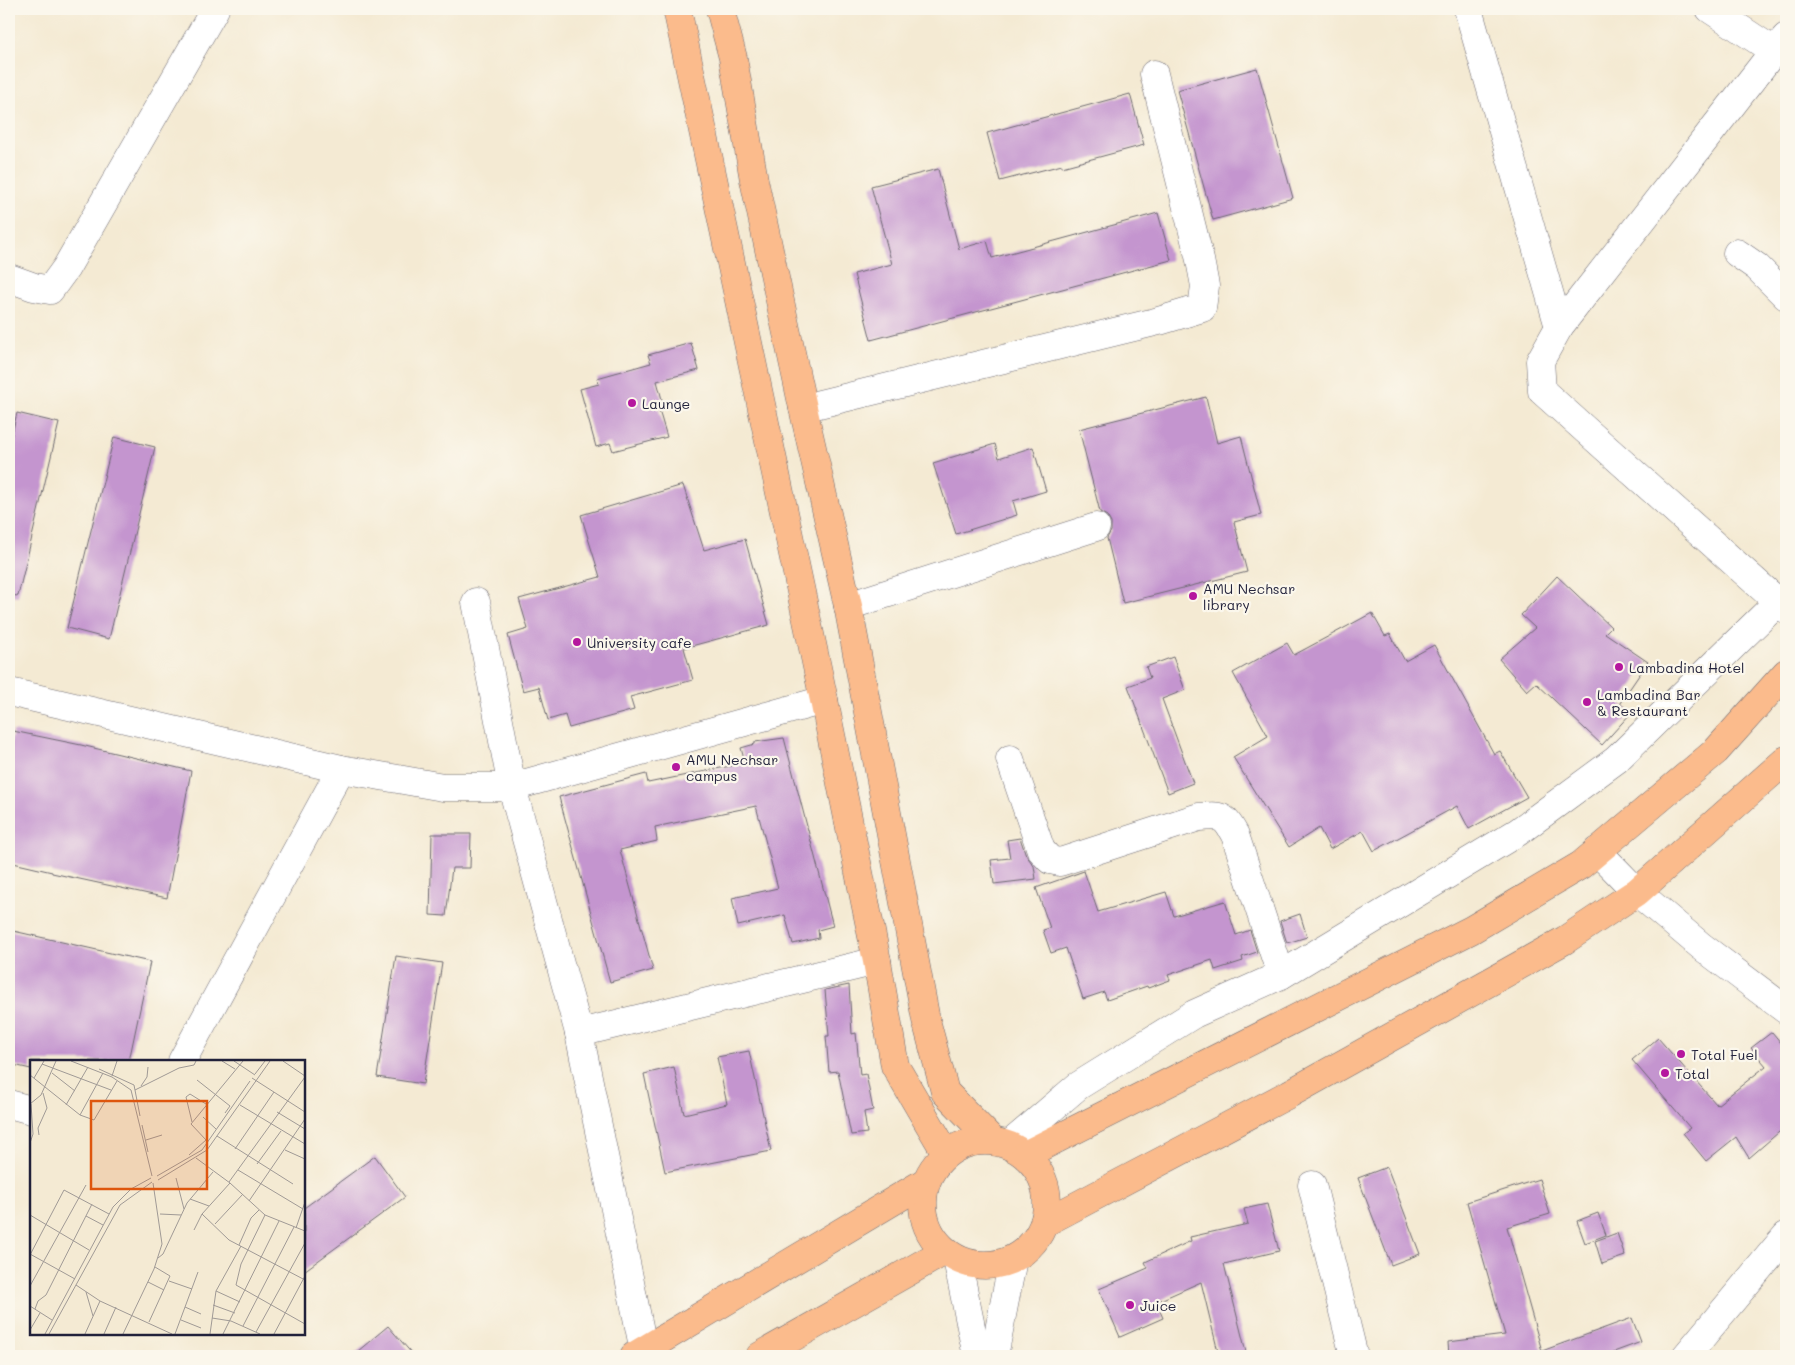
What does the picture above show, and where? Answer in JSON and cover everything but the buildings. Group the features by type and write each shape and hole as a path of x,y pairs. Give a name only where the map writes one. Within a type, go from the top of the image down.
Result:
{"main road":[{"path":"677,9 824,700 877,961 895,1066 946,1153"},
{"path":"720,9 733,58 754,180 848,606 926,1020 945,1092 1009,1147 1038,1169 1046,1186 1048,1205 1044,1223 1037,1238 1026,1250 1012,1259 994,1265 975,1265 951,1255 932,1237 924,1220 922,1201 925,1182 934,1166 946,1153 960,1145 976,1140 1009,1147 1471,930 1580,865 1716,751 1786,673"},
{"path":"1044,1223 1289,1094 1565,940 1637,892 1786,760"},
{"path":"639,1354 925,1182"},
{"path":"760,1356 951,1255"}],"street":[{"path":"9,278 34,287 50,290 66,268 215,9"},
{"path":"1468,9 1560,327"},
{"path":"1009,1147 1078,1086 1194,1014 1281,975 1518,832 1616,760 1782,606 1542,391 1540,361 1560,327 1780,44 1710,9"},
{"path":"803,408 1159,321 1202,308 1205,286 1200,260 1154,74"},
{"path":"1737,253 1757,267 1786,296"},
{"path":"848,606 1096,527"},
{"path":"476,602 512,787 579,1033 639,1354"},
{"path":"9,692 341,769 443,787 512,787 824,700"},
{"path":"1010,759 1041,850 1050,860 1060,862 1199,817 1216,815 1228,822 1235,835 1281,975"},
{"path":"183,1060 341,769"},
{"path":"1597,851 1637,892 1700,946 1786,1010"},
{"path":"579,1033 877,961"},
{"path":"9,1104 30,1110"},
{"path":"1312,1185 1354,1356"},
{"path":"1686,1356 1786,1236"},
{"path":"951,1255 977,1356"},
{"path":"994,1356 1012,1259"}],"place":[{"name":"Launge","path":"632,403"},
{"name":"AMU Nechsar library","path":"1193,596"},
{"name":"University cafe","path":"577,642"},
{"name":"Lambadina Hotel","path":"1619,667"},
{"name":"Lambadina Bar & Restaurant","path":"1587,702"},
{"name":"AMU Nechsar campus","path":"676,767"},
{"name":"Total Fuel","path":"1681,1054"},
{"name":"Total","path":"1665,1073"},
{"name":"Juice","path":"1130,1305"}]}
